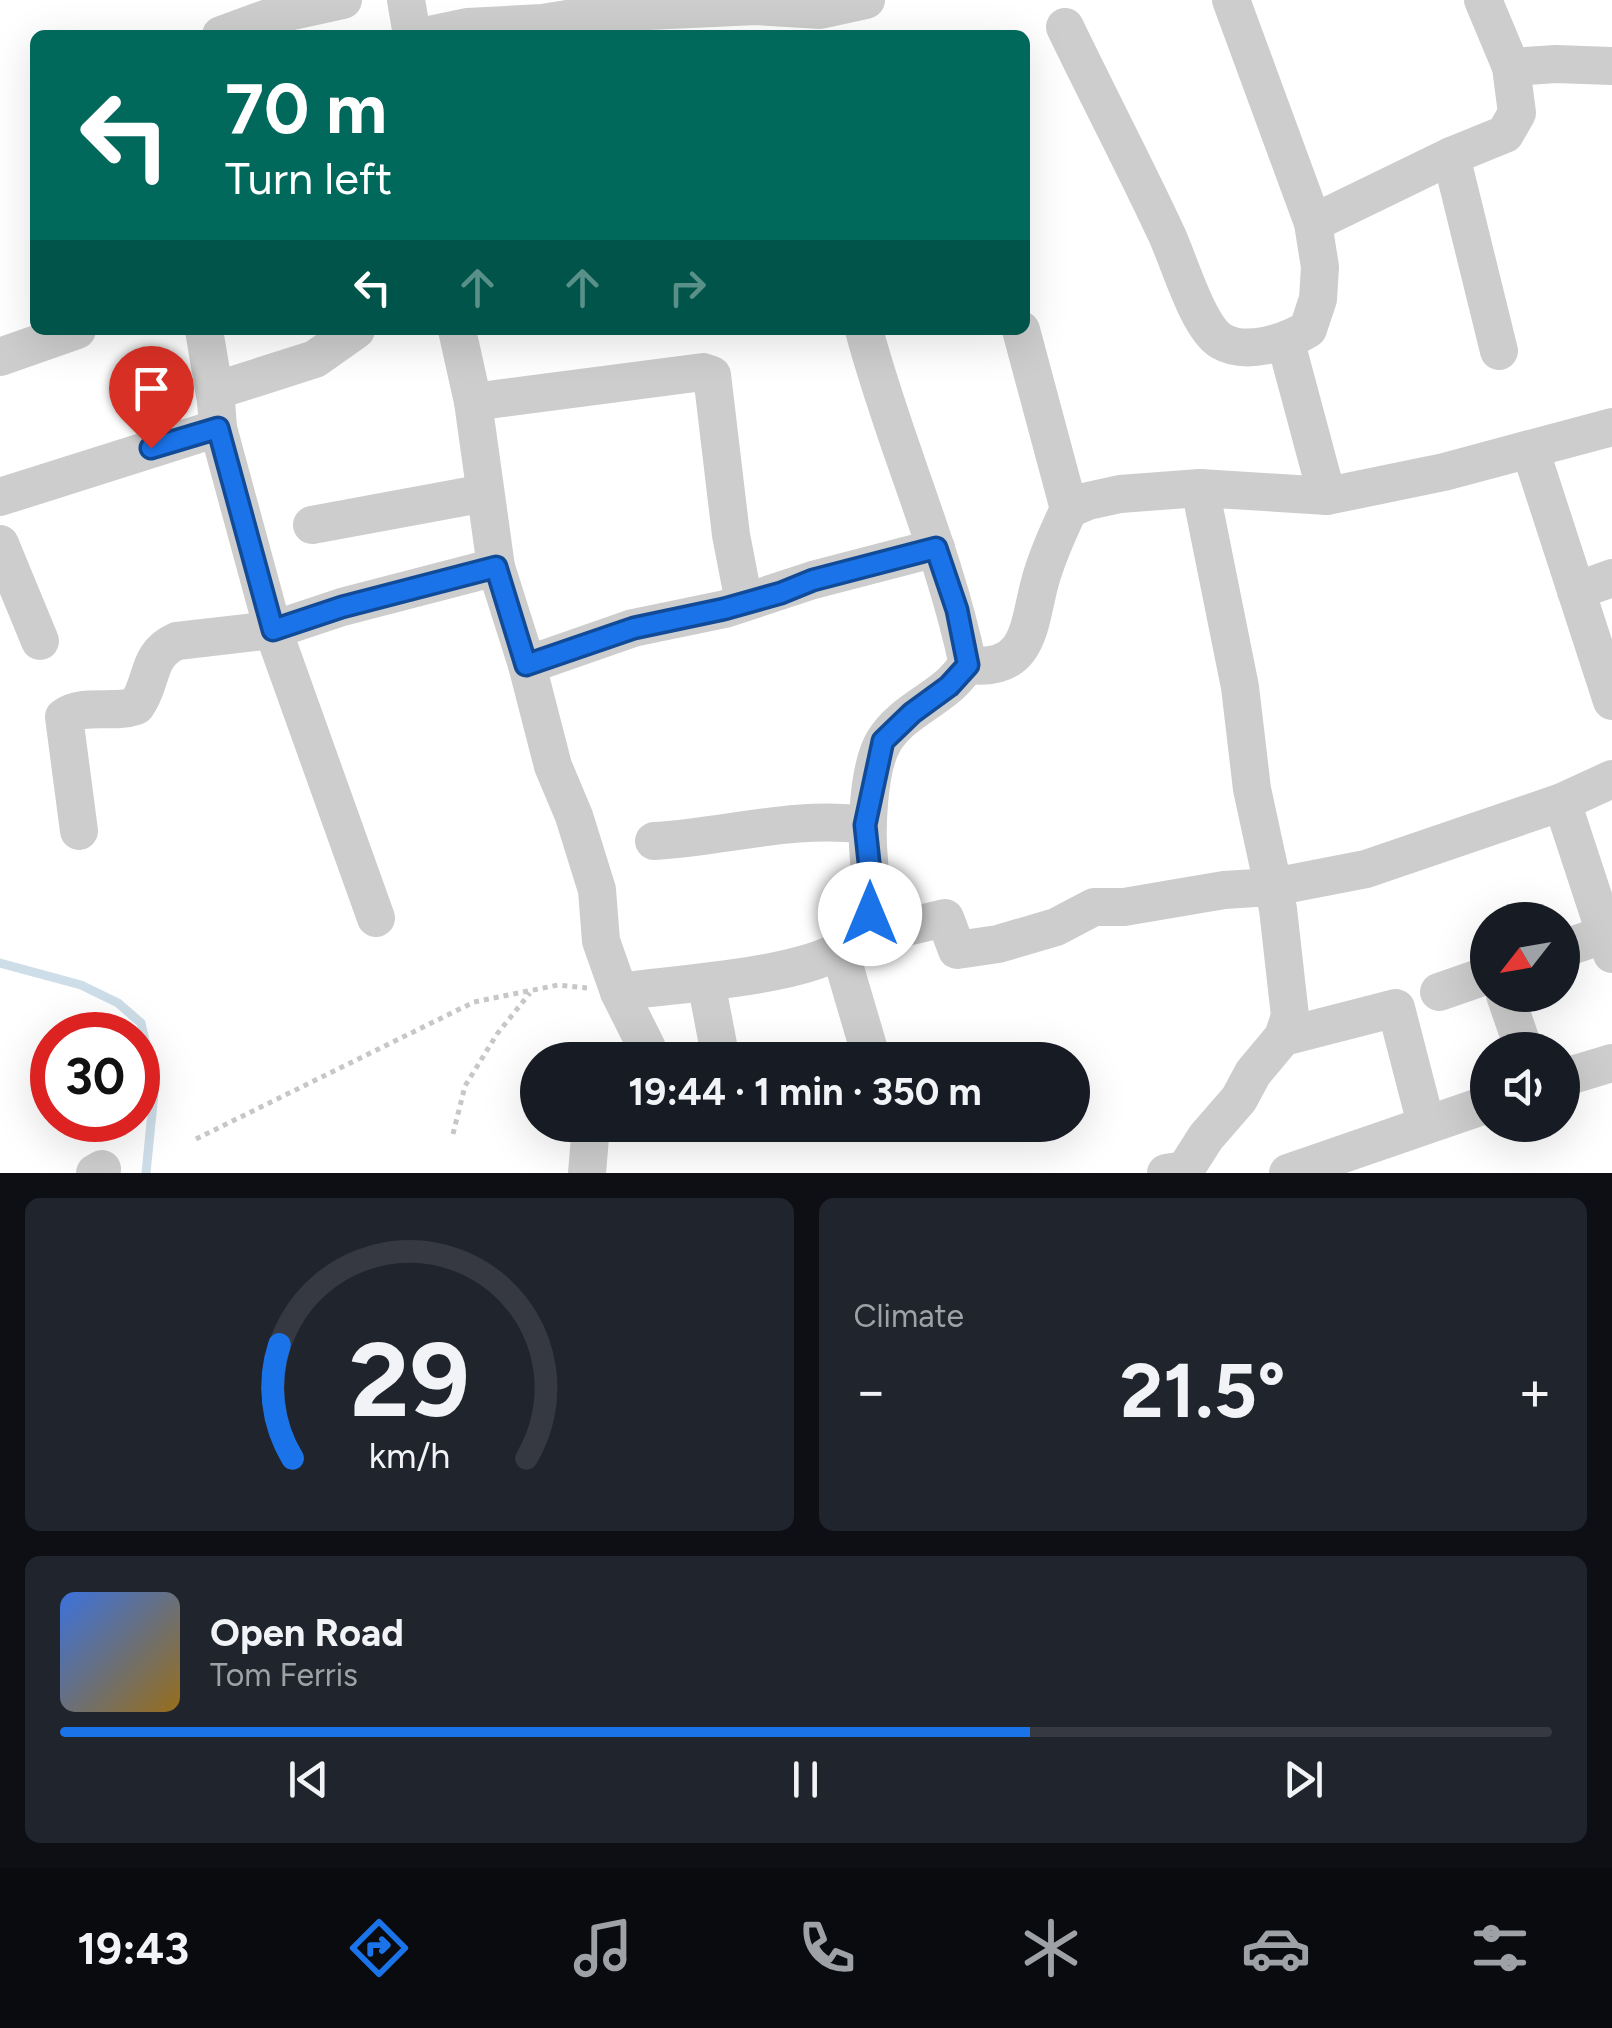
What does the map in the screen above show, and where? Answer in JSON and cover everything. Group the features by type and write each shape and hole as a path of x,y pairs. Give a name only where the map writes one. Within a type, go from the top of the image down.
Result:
{"street":[{"path":"235,30 279,14 344,0"},
{"path":"406,0 411,30"},
{"path":"453,30 542,24 589,8 756,6 822,22 866,0"},
{"path":"1066,27 1176,252 1208,328 1223,343 1250,346 1286,342 1308,329 1318,300 1320,267 1313,222 1231,0"},
{"path":"1313,222 1505,134 1517,113 1512,67 1483,0"},
{"path":"1512,67 1612,66"},
{"path":"1451,156 1499,351"},
{"path":"0,357 63,335"},
{"path":"205,335 217,415 273,630 376,918"},
{"path":"217,415 221,389 315,359 349,335"},
{"path":"458,335 473,402 496,567 553,766 574,816 597,890 601,941 619,992 644,1042"},
{"path":"865,335 896,440 957,610 968,665"},
{"path":"968,665 987,667 1010,657 1028,638 1040,579 1070,509 1022,335"},
{"path":"1286,342 1327,496"},
{"path":"473,402 703,372 712,375 731,535 744,602"},
{"path":"0,497 217,415"},
{"path":"1070,509 1088,500 1120,494 1200,488 1327,496 1612,427"},
{"path":"1530,449 1612,701"},
{"path":"1179,1172 1283,1037 1290,1016 1273,888 1252,789 1240,687 1200,488"},
{"path":"312,525 485,494"},
{"path":"0,544 40,641"},
{"path":"526,665 634,628 744,602 936,548"},
{"path":"79,831 64,717 73,711 136,706 162,647 176,641 273,630 342,607 496,567"},
{"path":"1576,591 1612,578"},
{"path":"868,1042 847,944 870,914 865,825 883,741 968,665"},
{"path":"619,992 767,973 824,957 847,944 945,918 957,950 998,944 1056,926 1094,906 1124,906 1224,890 1273,888 1366,868 1562,802 1612,779"},
{"path":"1562,802 1610,940 1580,946"},
{"path":"654,841 834,820 865,825"},
{"path":"706,982 718,1042"},
{"path":"1438,992 1470,982"},
{"path":"1283,1037 1396,1008 1426,1124"},
{"path":"1580,1073 1612,1064"},
{"path":"1288,1173 1470,1110"},
{"path":"587,1173 590,1142"}],"path":[{"path":"196,1139 474,1002 558,985 619,992"},
{"path":"453,1134 465,1086 497,1034 532,990"}],"waterway":[{"path":"0,963 81,985 118,1003 141,1023 155,1083 146,1173"}],"route":[{"path":"151,448 218,428 273,630 342,607 496,567 526,665 634,628 724,609 813,580 936,548 957,610 968,665 883,741 865,825 870,914"}]}
